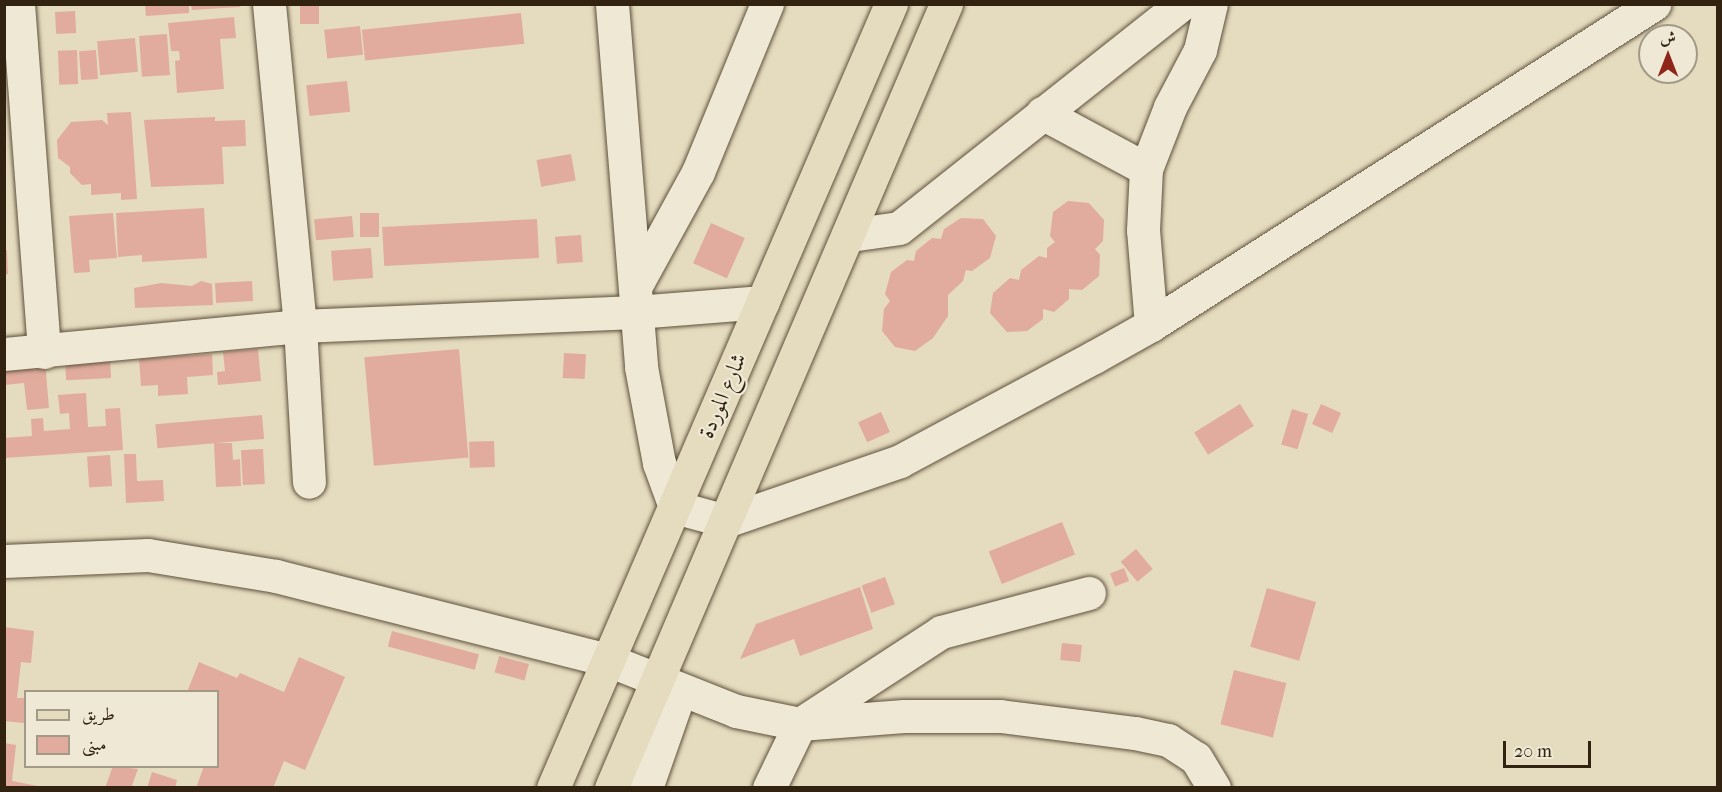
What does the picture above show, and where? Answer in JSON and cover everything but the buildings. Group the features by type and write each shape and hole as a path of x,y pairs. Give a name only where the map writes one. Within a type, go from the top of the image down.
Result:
{"main road":[{"name":"شارع الموردة","path":"553,788 891,4"},
{"path":"611,788 669,686 726,521 850,235 946,4"}],"street":[{"path":"18,4 44,352"},
{"path":"269,4 300,327 309,482"},
{"path":"612,4 635,299 650,418 659,464 675,507 726,521 900,461 1151,325 1654,4"},
{"path":"635,299 698,172 767,4"},
{"path":"850,235 899,228 1182,4"},
{"path":"1151,325 1143,230 1146,170 1170,107 1200,50 1211,4"},
{"path":"1042,114 1146,170"},
{"path":"4,354 635,299 764,302"},
{"path":"4,561 148,555 212,563 608,660 736,711 800,724 904,716 1000,716 1072,723 1168,740 1196,758 1214,788"},
{"path":"769,788 800,724 941,632 1089,593"},
{"path":"646,788 669,686"}]}
